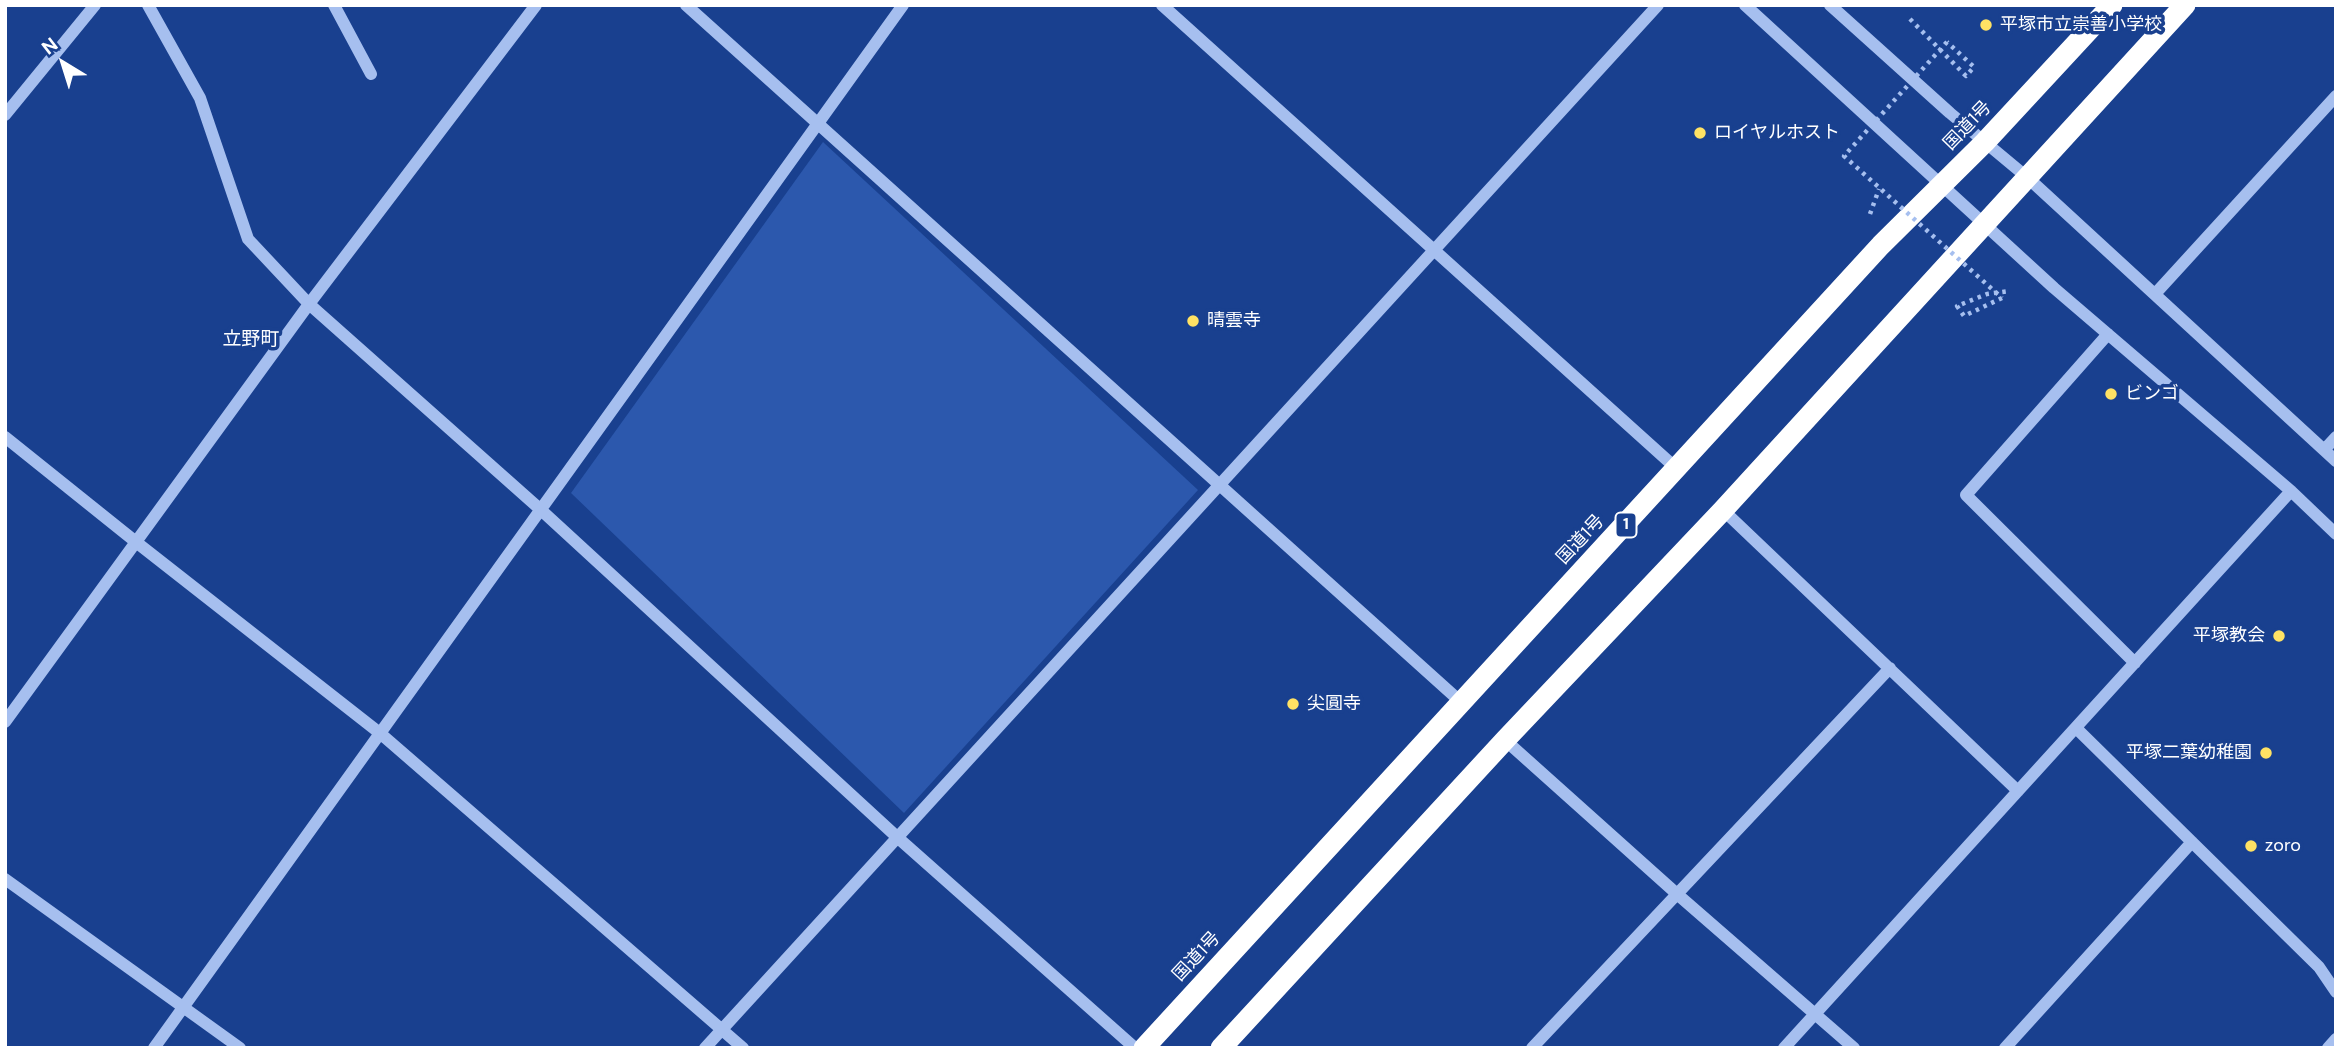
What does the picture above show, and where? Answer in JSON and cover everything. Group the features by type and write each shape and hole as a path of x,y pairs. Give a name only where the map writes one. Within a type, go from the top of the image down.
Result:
{"highway":[{"name":"国道1号","path":"1144,1048 1881,244 1986,142 2112,5"},
{"path":"1221,1048 1505,740 1723,510 2185,5"}],"street":[{"path":"5,115 95,5"},
{"path":"148,5 200,98 248,239 309,304 541,510 897,838 1135,1048"},
{"path":"334,5 371,74"},
{"path":"5,722 309,304 536,5"},
{"path":"687,5 1462,703"},
{"path":"154,1048 903,5"},
{"path":"1161,5 1677,469"},
{"path":"705,1048 1658,5"},
{"path":"1745,5 1983,224 2291,491 2336,534"},
{"path":"1829,5 1950,113 2028,178 2336,461"},
{"path":"2155,294 2336,96"},
{"path":"2108,334 1966,495 2135,663"},
{"path":"5,437 381,734 743,1048"},
{"path":"2324,450 2336,437"},
{"path":"1784,1048 2291,491"},
{"path":"1723,510 2018,791"},
{"path":"1532,1048 1890,668"},
{"path":"2076,728 2319,967 2336,992"},
{"path":"1505,740 1854,1048"},
{"path":"2005,1048 2192,842"},
{"path":"5,879 240,1048"},
{"path":"2328,1048 2336,1039"}],"path":[{"path":"1910,19 1966,76 1974,67 1947,41 1844,156 2003,298 1964,316 1956,306 1987,294 2009,291"}],"shaded area":[{"path":"823,142 1198,490 904,813 571,493"}],"place":[{"name":"平塚市立崇善小学校","path":"1986,25"},
{"name":"ロイヤルホスト","path":"1700,133"},
{"name":"晴雲寺","path":"1193,321"},
{"name":"ビンゴ","path":"2111,394"},
{"name":"平塚教会","path":"2279,636"},
{"name":"尖圓寺","path":"1293,704"},
{"name":"平塚二葉幼稚園","path":"2266,753"},
{"name":"zoro","path":"2251,846"}],"district":[{"name":"立野町","path":"251,340"}]}
